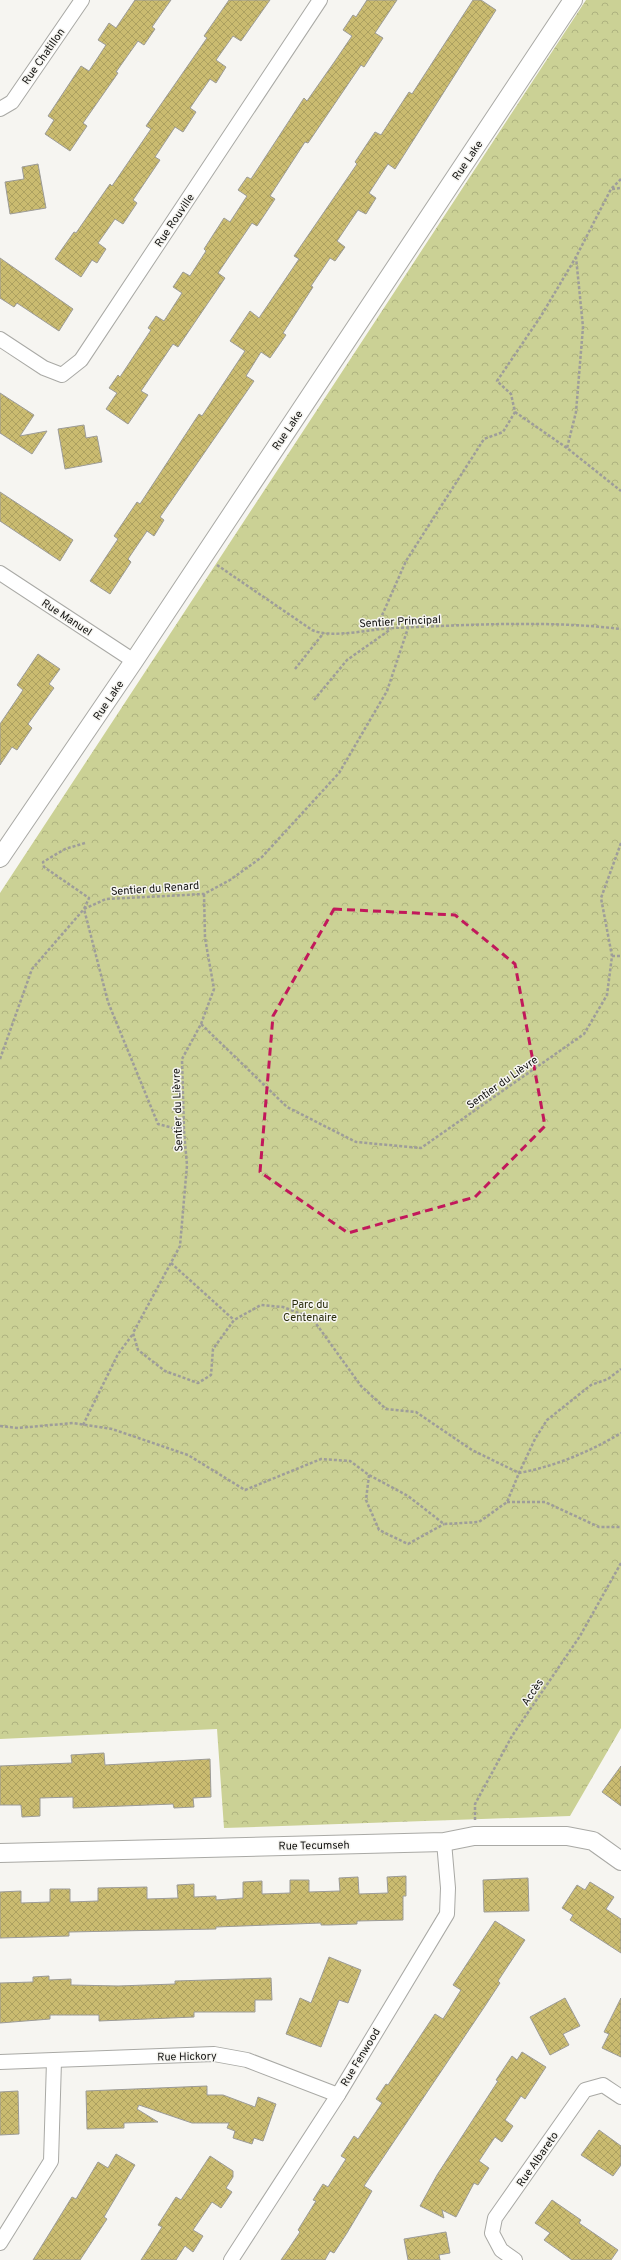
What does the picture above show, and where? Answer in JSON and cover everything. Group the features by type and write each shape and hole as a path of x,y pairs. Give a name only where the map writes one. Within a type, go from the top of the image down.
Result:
{"street":[{"name":"Rue Chatillon","path":"0,109 12,102 82,0"},
{"name":"Rue Rouville","path":"0,339 44,368 62,375 81,360 320,0"},
{"name":"Rue Lake","path":"0,858 134,661 573,0"},
{"name":"Rue Manuel","path":"0,573 134,661"},
{"name":"Rue Tecumseh","path":"0,1853 444,1842 474,1836 567,1836 593,1841 621,1861"},
{"name":"Rue Fenwood","path":"231,2260 338,2094 448,1914 448,1888 444,1842"},
{"name":"Rue Hickory","path":"0,2062 214,2054 247,2060 338,2094"},
{"path":"0,2243 51,2161 54,2061"},
{"name":"Rue Albareto","path":"515,2260 501,2250 492,2233 495,2218 585,2090 603,2085 621,2097"}],"path":[{"path":"621,179 612,189 576,257 542,316 496,381 511,394 515,412 567,448 621,491"},
{"path":"612,189 621,188"},
{"path":"567,448 576,412 583,327 576,257"},
{"path":"376,629 406,561 471,458 484,439 503,432 515,412"},
{"path":"203,556 312,630 322,635 295,668"},
{"name":"Sentier Principal","path":"322,635 392,628 507,624 621,628"},
{"path":"314,700 347,660 392,628"},
{"name":"Sentier du Renard","path":"0,1059 32,969 84,909 106,899 204,894 230,880 262,857 339,773 387,691 408,628"},
{"path":"85,843 65,849 43,862 44,867 90,898 84,909 108,1002 158,1124 184,1131"},
{"name":"Sentier du Lièvre","path":"83,1425 118,1354 133,1333 180,1246 187,1165 184,1131 182,1059 200,1024 287,1107 356,1142 421,1148 584,1034 607,995 612,956 601,898 621,844"},
{"path":"200,1024 214,989 205,938 204,894"},
{"path":"612,956 621,956"},
{"path":"171,1263 234,1320"},
{"path":"133,1333 138,1350 165,1371 198,1382 211,1375 213,1349 234,1320 261,1305 283,1307 312,1318 361,1386 386,1409 416,1412 472,1450 519,1473 544,1469 595,1449 621,1433"},
{"path":"369,1475 366,1500 379,1530 408,1544 444,1524 479,1522 507,1502 534,1439 547,1420 591,1385 608,1379 621,1369"},
{"path":"0,1426 18,1428 73,1423 112,1429 188,1455 244,1490 321,1459 350,1461 369,1475 408,1496 444,1524"},
{"path":"507,1502 545,1502 599,1528 621,1527"},
{"name":"Accès","path":"474,1836 475,1804 512,1736 580,1636 621,1563"}],"highlighted area":[{"path":"334,909 455,915 515,964 545,1126 475,1197 348,1233 260,1172 273,1016"}],"green space":[{"name":"Parc du Centenaire","path":"586,0 621,0 621,1728 570,1816 224,1828 217,1729 0,1739 0,893"}],"building":[{"path":"135,0 171,0 152,27 155,29 144,45 138,41 116,72 118,73 83,123 87,126 70,151 45,134 54,120 48,116 81,66 89,71 106,45 98,40 109,23 116,28"},
{"path":"229,0 270,0 241,41 233,36 216,60 226,67 216,83 210,79 190,108 196,112 183,132 175,127 155,157 160,160 133,200 137,203 123,224 115,219 98,243 106,249 97,263 92,260 81,277 55,259 74,232 76,233 110,184 112,186 151,129 146,126 207,38 204,36"},
{"path":"367,0 397,0 375,33 383,38 364,67 361,65 308,143 305,142 270,196 275,199 257,226 252,223 218,273 225,278 178,347 173,344 141,391 148,395 128,424 106,409 117,393 109,388 118,375 120,377 151,330 148,328 156,316 164,321 182,293 173,287 183,272 190,276 206,251 204,249 224,218 230,222 247,196 238,190 247,177 251,179 304,98 307,101 352,36 343,30 353,15 356,17"},
{"path":"473,0 481,0 496,10 395,169 388,164 369,193 376,198 366,214 358,210 337,241 345,247 335,261 330,258 311,286 313,287 283,333 286,335 270,358 261,352 246,376 254,381 160,517 164,520 154,536 147,531 128,559 131,562 110,594 90,581 118,539 114,536 137,502 140,504 199,414 202,416 245,351 230,341 250,311 259,318 299,259 294,256 357,164 355,162 375,132 381,135 409,92 412,94"},
{"path":"38,164 46,208 10,214 5,182 24,179 22,167"},
{"path":"0,258 73,309 59,331 17,303 14,307 0,298"},
{"path":"0,393 34,415 20,436 47,431 32,454 0,433"},
{"path":"84,425 86,438 97,436 102,462 65,469 58,429"},
{"path":"0,492 73,540 60,561 0,521"},
{"path":"38,654 60,669 49,684 54,688 28,724 32,728 17,750 12,747 0,765 0,724 23,690 17,685"},
{"path":"104,1753 105,1765 210,1759 211,1797 193,1798 194,1807 174,1808 173,1804 73,1808 73,1797 40,1798 40,1816 22,1817 21,1805 0,1805 0,1766 72,1763 71,1755"},
{"path":"621,1766 621,1806 602,1792"},
{"path":"406,1876 406,1896 403,1896 403,1920 357,1921 357,1924 321,1925 321,1923 216,1927 216,1929 69,1932 69,1936 0,1938 0,1892 21,1891 21,1903 50,1902 50,1889 70,1889 70,1902 98,1901 98,1888 147,1887 147,1899 178,1898 177,1885 194,1884 194,1897 216,1896 216,1900 243,1898 243,1882 262,1881 262,1894 290,1893 290,1880 309,1880 309,1892 340,1891 339,1878 358,1877 359,1894 388,1893 387,1877"},
{"path":"528,1878 529,1911 484,1912 483,1880"},
{"path":"590,1882 614,1897 606,1909 621,1919 621,1953 570,1920 573,1915 562,1908 577,1885 585,1890"},
{"path":"495,1921 525,1940 498,1981 500,1983 485,2006 364,2186 372,2191 347,2233 334,2253 330,2251 325,2260 281,2260 300,2232 298,2230 316,2201 313,2200 323,2184 328,2187 346,2159 341,2156 354,2136 358,2139 382,2103 376,2099 386,2084 388,2085 435,2014 443,2019 461,1990 453,1985"},
{"path":"329,1957 361,1970 348,2003 339,2000 321,2047 286,2034 300,1998 311,2003"},
{"path":"49,1976 49,1980 71,1979 71,1985 118,1986 175,1984 175,1981 271,1978 272,2000 255,2000 255,2012 194,2012 194,2017 99,2021 99,2015 50,2015 50,2019 0,2023 0,1983 33,1982 33,1977"},
{"path":"565,1998 580,2026 563,2034 569,2045 550,2055 530,2017"},
{"path":"621,1998 621,2057 602,2048 609,2034 604,2032"},
{"path":"522,2052 546,2067 525,2099 521,2096 505,2120 513,2126 502,2142 495,2137 479,2161 489,2168 478,2185 474,2183 456,2217 442,2210 444,2218 420,2206 437,2175 498,2081 496,2080 512,2056 517,2060"},
{"path":"207,2086 207,2095 223,2095 255,2107 258,2097 276,2104 263,2141 254,2138 252,2144 233,2138 235,2131 227,2128 229,2123 192,2123 139,2105 137,2109 158,2122 124,2123 124,2128 87,2129 86,2091"},
{"path":"18,2091 19,2134 0,2135 0,2092"},
{"path":"599,2130 621,2146 621,2165 613,2176 581,2155"},
{"path":"116,2154 135,2165 104,2217 107,2219 80,2260 33,2260 72,2197 76,2199 98,2162 108,2168"},
{"path":"210,2156 233,2171 233,2177 226,2188 232,2192 221,2208 212,2202 193,2230 203,2236 193,2252 185,2246 176,2260 141,2260 162,2227 158,2225 176,2197 181,2200"},
{"path":"552,2200 581,2220 579,2223 618,2250 611,2260 572,2260 544,2240 550,2233 535,2223"},
{"path":"446,2232 450,2253 439,2255 440,2260 408,2260 404,2239"}]}
